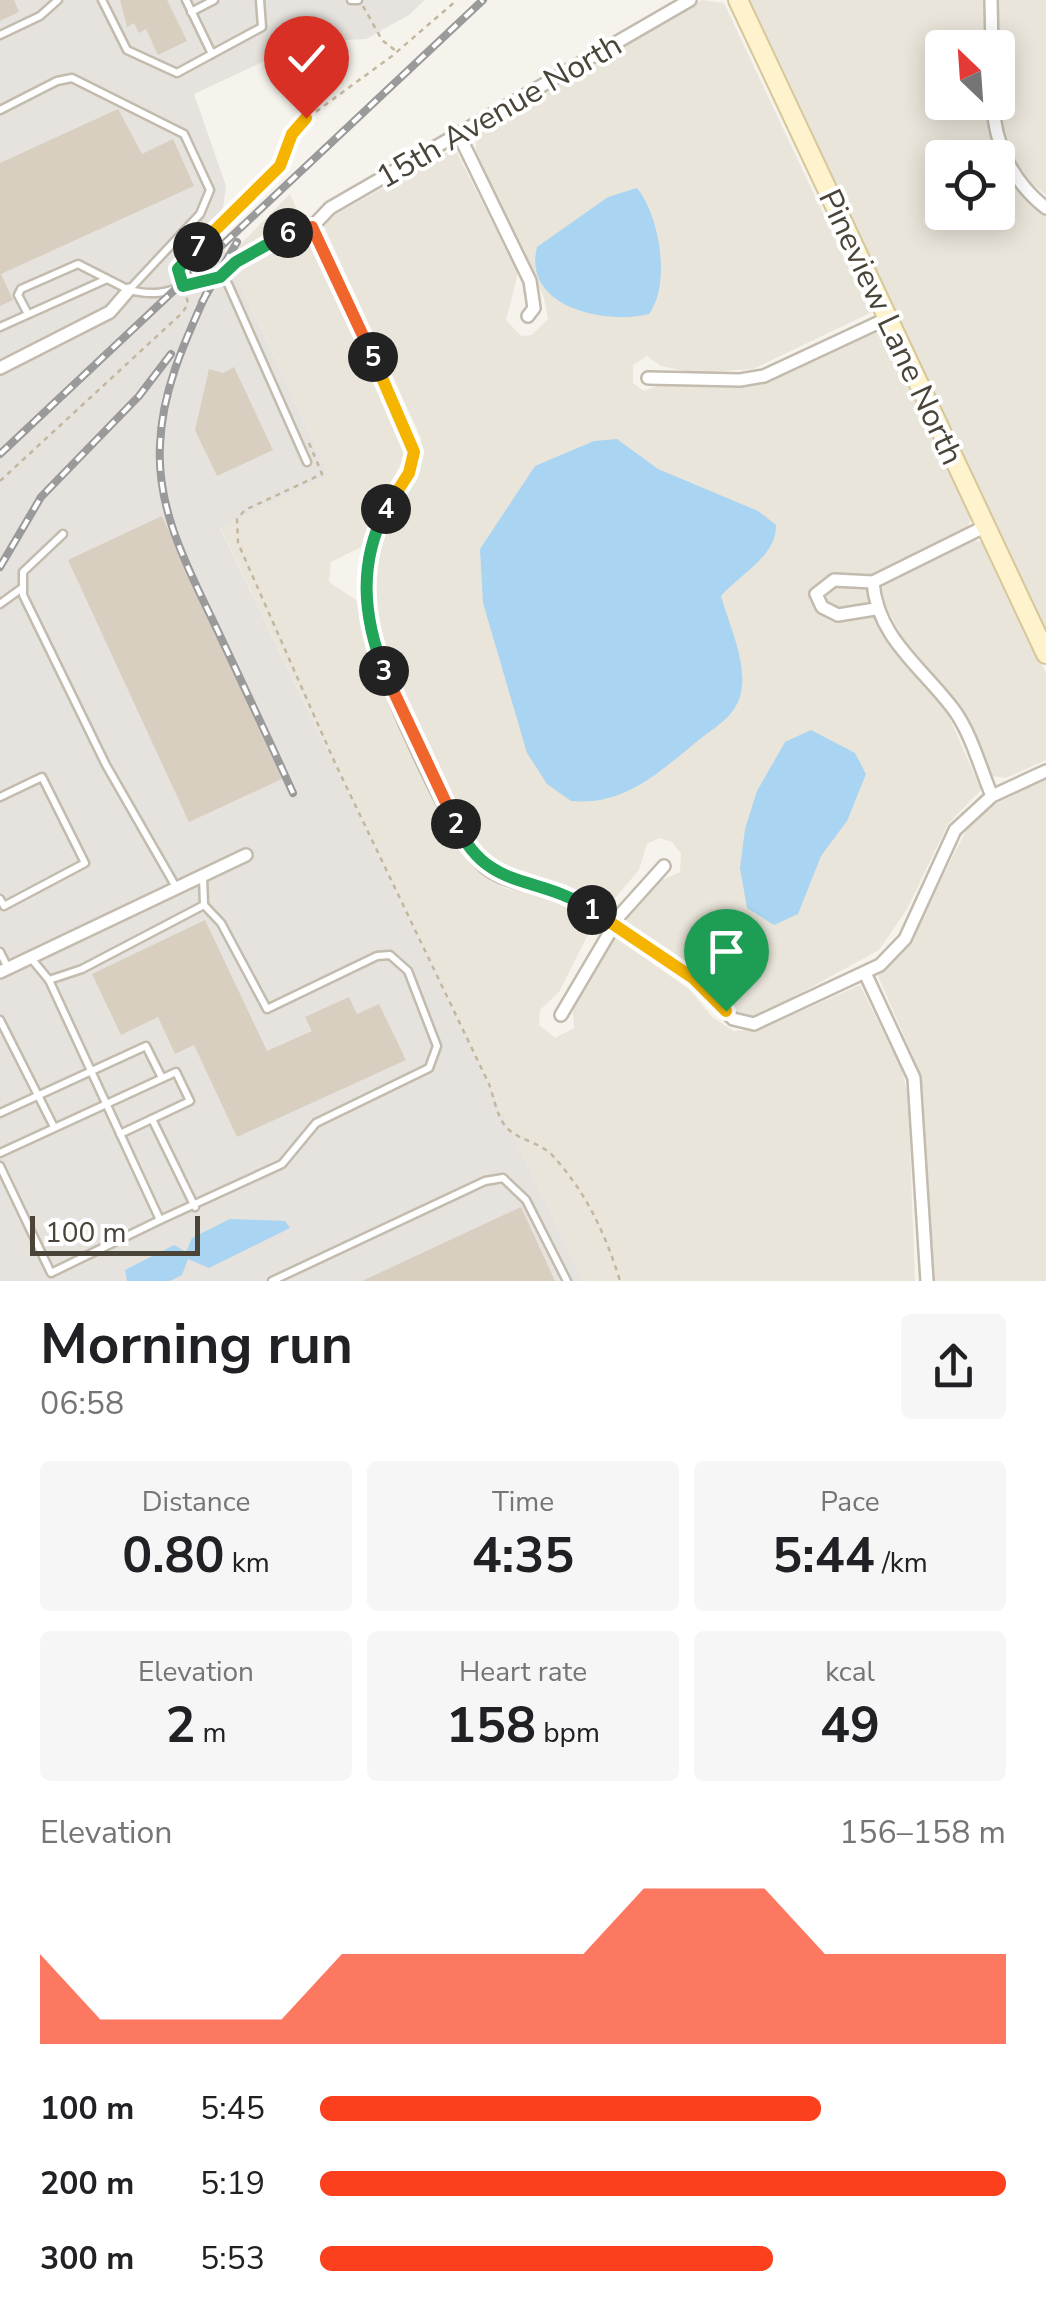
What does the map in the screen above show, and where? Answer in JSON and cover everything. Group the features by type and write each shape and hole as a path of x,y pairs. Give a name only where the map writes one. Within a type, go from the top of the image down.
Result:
{"street":[{"name":"15th Avenue North","path":"312,227 330,208 690,0"},
{"name":"Pineview Lane North","path":"738,0 1046,654"},
{"path":"991,0 992,30"},
{"path":"996,120 1004,159 1017,180 1046,208"},
{"path":"459,135 530,281 534,308 528,316"},
{"path":"312,227 414,452 409,473 380,521 366,578 366,608 386,677 461,835 484,866 502,877 557,890 693,978 743,1023 765,1022 865,973 905,939 942,850 955,830 992,796 1046,770"},
{"path":"0,368 110,312 129,290"},
{"path":"648,378 740,380 764,376 886,319"},
{"path":"874,609 838,615 822,607 816,594 834,580 872,582 984,527"},
{"path":"872,582 874,609 899,647 954,711 992,796"},
{"path":"4,970 246,856"},
{"path":"561,1015 613,925 664,866"},
{"path":"865,973 914,1078 926,1281"}],"lane":[{"path":"0,35 40,16 58,0"},
{"path":"102,0 127,50 177,73 262,27 260,0"},
{"path":"186,0 212,54"},
{"path":"191,12 214,0"},
{"path":"0,110 57,81 72,78 108,92 184,134 210,190 206,201 129,290"},
{"path":"28,314 18,295 35,282 78,264 129,290 159,297 220,277 228,284 308,462"},
{"path":"0,328 108,278"},
{"path":"63,534 24,572 23,595 106,764 177,888"},
{"path":"0,604 23,587"},
{"path":"0,797 42,777 85,863 4,906 0,899"},
{"path":"0,1166 51,1273 282,1164 316,1122 428,1068 437,1046 408,971 390,955 377,956 267,1008 221,924 204,905 203,876"},
{"path":"49,980 82,969 204,905"},
{"path":"0,952 4,970"},
{"path":"30,956 49,980 160,1220"},
{"path":"0,1020 54,1128"},
{"path":"0,1112 146,1046 162,1078"},
{"path":"0,1153 176,1072 190,1100 120,1134"},
{"path":"152,1118 195,1206"},
{"path":"272,1281 468,1189 503,1178 526,1200 567,1281"}],"path":[{"path":"356,0 382,40 397,52"},
{"path":"0,482 182,313 188,304 180,264 280,166 292,134 306,118 397,52 456,0"},
{"path":"220,277 270,242 312,227"},
{"path":"292,490 245,510 237,519 238,543 335,763 489,1084 502,1120 507,1128 550,1153 569,1175 594,1212 620,1281"}],"shaded area":[{"path":"0,0 425,0 409,15 366,39 305,42 194,94 226,186 219,238 329,475 220,528 584,1281 0,1281"},
{"path":"702,0 724,3 870,313 753,369 693,373 661,366 647,356 633,365 633,383 644,391 659,385 737,382 879,327 971,519 967,528 878,571 868,595 903,661 944,705 981,790 948,824 907,909 879,950 751,1020 734,1013 703,978 627,924 627,913 653,884 680,872 681,854 672,842 659,838 647,844 639,870 605,910 567,885 495,867 473,846 384,653 376,624 373,587 380,543 422,461 421,438 322,222 451,150 456,151 518,273 506,320 521,336 532,335 548,319 544,298 476,151 476,135"},
{"path":"740,0 983,0 984,30 925,30 925,120 990,120 993,140 925,140 925,230 1015,230 1015,177 1046,210 1046,638"},
{"path":"997,0 1046,0 1046,195 1025,178 1015,161 1015,140 1004,140 1001,120 1015,120 1015,30 997,30"},
{"path":"290,194 407,453 373,514 363,546 331,562 329,582 356,600 373,669 454,842 491,881 507,889 550,896 593,925 559,992 540,1010 539,1025 555,1038 574,1028 572,1000 611,938 618,939 690,990 712,1017 734,1031 761,1029 860,985 902,1070 908,1095 915,1281 584,1281 220,527 329,475 228,257"},
{"path":"973,540 983,542 1046,673 1046,760 1006,778 991,776 908,649 882,598 882,587 895,573"},
{"path":"1046,777 1046,1281 932,1281 923,1092 918,1068 878,976 909,940 966,831 985,810"}],"water":[{"path":"637,188 652,216 660,251 660,286 649,314 591,314 555,298 542,285 536,268 537,247 608,197"},
{"path":"617,439 658,469 758,511 776,525 775,536 764,556 721,596 742,676 740,696 732,712 641,784 609,798 571,801 547,784 527,753 483,603 480,549 535,466 594,441"},
{"path":"811,730 855,753 866,774 847,821 821,856 798,914 774,925 747,908 740,868 745,829 757,791 785,742"},
{"path":"230,1219 285,1221 290,1228 209,1268 188,1259 182,1275 170,1281 127,1281 125,1270 174,1245 186,1252 192,1238"}],"building":[{"path":"0,0 14,0 19,12 0,21"},
{"path":"120,0 167,0 187,41 158,55 146,29 139,33 134,23 127,27"},
{"path":"118,109 142,154 173,139 194,186 1,274 13,300 0,306 0,163"},
{"path":"234,367 273,450 217,476 195,430 209,369 223,373"},
{"path":"162,516 284,778 189,822 68,560"},
{"path":"205,920 267,1051 312,1031 305,1017 349,997 357,1014 379,1004 406,1060 237,1137 194,1045 175,1054 158,1017 121,1035 92,974"},
{"path":"521,1207 555,1281 362,1281"}],"railway":[{"path":"0,454 483,0"},
{"path":"202,302 237,242"},
{"path":"207,292 183,347 165,405 160,445 164,496 189,570 293,793"},
{"path":"0,567 41,497 139,396 171,354"}],"route":[{"path":"306,118 292,134 280,166 180,264 178,274 183,286 203,278 220,277 236,262 270,242 312,227 414,452 409,473 380,521 370,548 366,608 386,677 461,835 484,866 502,877 557,890 576,900 693,978 726,1011"}]}
